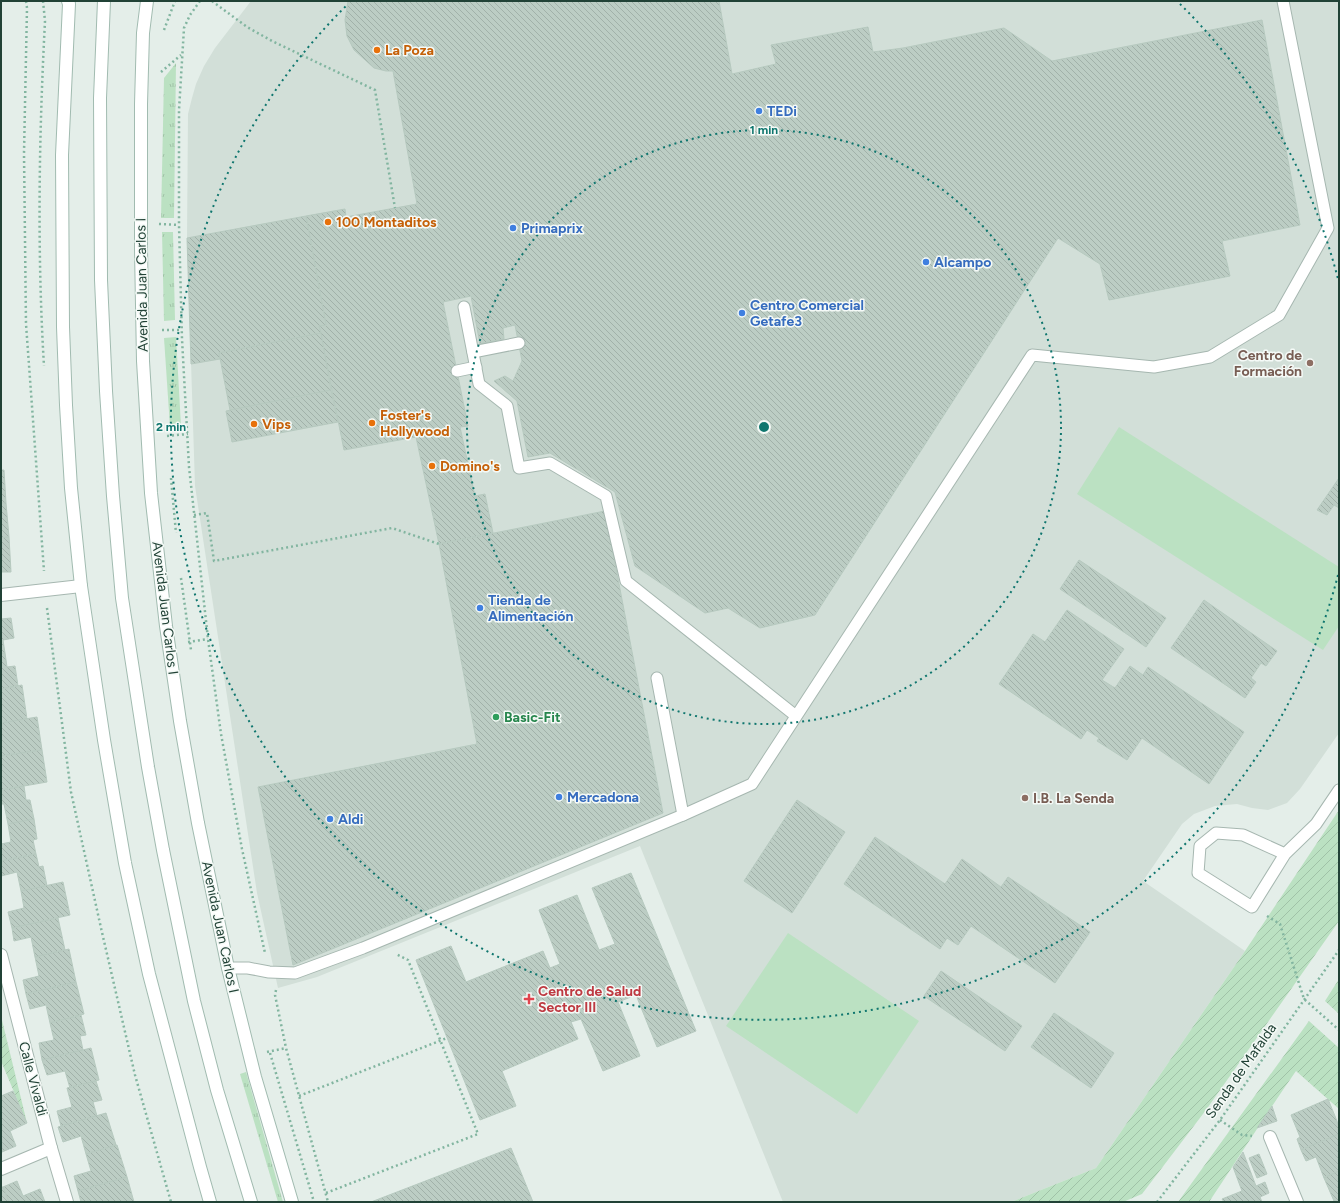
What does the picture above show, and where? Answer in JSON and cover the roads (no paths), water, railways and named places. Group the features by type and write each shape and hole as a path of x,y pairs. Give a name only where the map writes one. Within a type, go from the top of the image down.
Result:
{"main road":[{"path":"68,1 62,155 63,327 67,427 81,586 104,740 125,863 149,974 193,1144 210,1202"},
{"path":"104,1 100,98 101,280 106,391 122,598 148,767 163,850 193,994 217,1090 251,1202"},
{"name":"Avenida Juan Carlos I","path":"147,1 143,34 141,104 143,361 150,492 166,626 180,721 198,823 228,968 255,1077 292,1202"},
{"path":"1,595 81,586"},
{"name":"Calle Vivaldi","path":"1,960 50,1148 67,1202"},
{"path":"1270,1137 1297,1202"},
{"path":"1,1169 50,1148"}],"lane":[{"path":"228,968 248,968 269,972 295,974 363,948 683,815 752,784 1032,355 1154,367 1210,357 1279,315 1328,228 1283,1"},
{"path":"464,307 479,384 507,406 519,468 550,464 606,496 626,581 796,716"},
{"path":"473,352 519,343"},
{"path":"457,371 476,367"},
{"path":"657,678 683,815"},
{"path":"1285,854 1243,835 1216,833 1200,846 1198,873 1252,907 1285,854 1316,824 1339,790"}],"place":[{"name":"La Poza","path":"377,50"},
{"name":"TEDi","path":"759,111"},
{"name":"100 Montaditos","path":"328,222"},
{"name":"Primaprix","path":"513,228"},
{"name":"Alcampo","path":"926,262"},
{"name":"Centro Comercial Getafe3","path":"742,313"},
{"name":"Centro de Formación","path":"1310,363"},
{"name":"Foster's Hollywood","path":"372,423"},
{"name":"Vips","path":"254,424"},
{"name":"Domino's","path":"432,466"},
{"name":"Tienda de Alimentación","path":"480,608"},
{"name":"Basic-Fit","path":"496,717"},
{"name":"Mercadona","path":"559,797"},
{"name":"I.B. La Senda","path":"1025,798"},
{"name":"Aldi","path":"330,819"},
{"name":"Centro de Salud Sector III","path":"529,999"}]}
